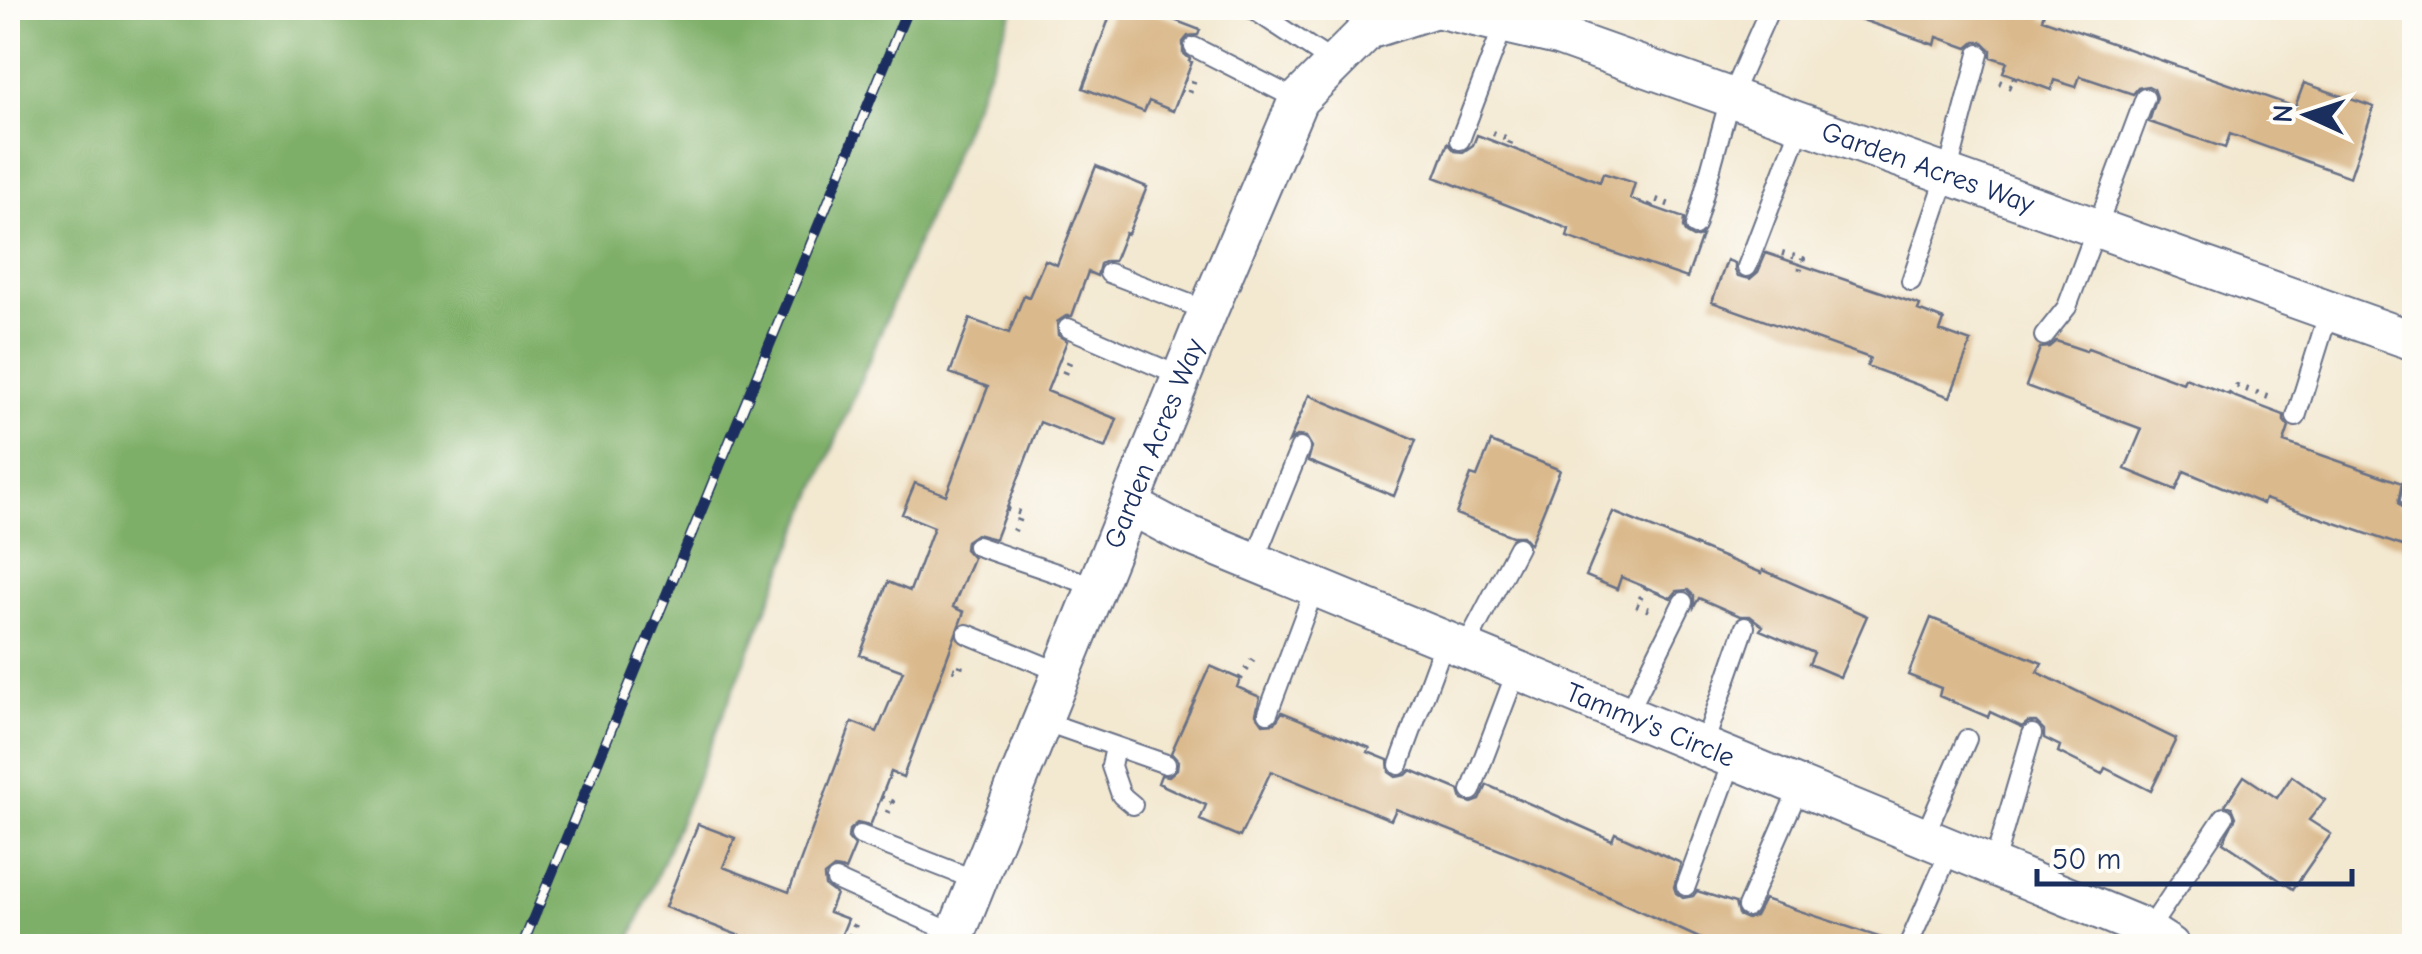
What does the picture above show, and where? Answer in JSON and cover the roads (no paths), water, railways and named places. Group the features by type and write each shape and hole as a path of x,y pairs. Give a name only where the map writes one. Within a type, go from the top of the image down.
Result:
{"street":[{"name":"Garden Acres Way","path":"954,940 1298,100 1368,30 1471,12 1558,36 2414,341"},
{"name":"Tammy's Circle","path":"1130,506 1179,531 2137,926 2155,941"}],"lane":[{"path":"1252,8 1334,63"},
{"path":"1695,226 1730,98 1770,8"},
{"path":"1460,140 1471,12"},
{"path":"1194,47 1298,100"},
{"path":"1911,281 1980,54"},
{"path":"2044,336 2067,307 2145,98"},
{"path":"1747,267 1802,123"},
{"path":"1109,274 1208,312"},
{"path":"2297,412 2329,311"},
{"path":"1068,328 1182,377"},
{"path":"1254,561 1300,448"},
{"path":"977,546 1097,587"},
{"path":"1399,765 1455,644 1518,547"},
{"path":"1268,713 1315,586"},
{"path":"1627,715 1683,602"},
{"path":"1686,886 1745,627"},
{"path":"967,634 1062,673"},
{"path":"1471,790 1517,670"},
{"path":"1043,721 1166,764"},
{"path":"1993,866 2032,734"},
{"path":"1908,946 1966,738"},
{"path":"1116,747 1111,766 1121,795 1133,805"},
{"path":"1747,907 1800,786"},
{"path":"2155,941 2224,818"},
{"path":"860,835 978,881"},
{"path":"836,880 954,940"}],"railway":[{"path":"522,946 908,8"}]}
